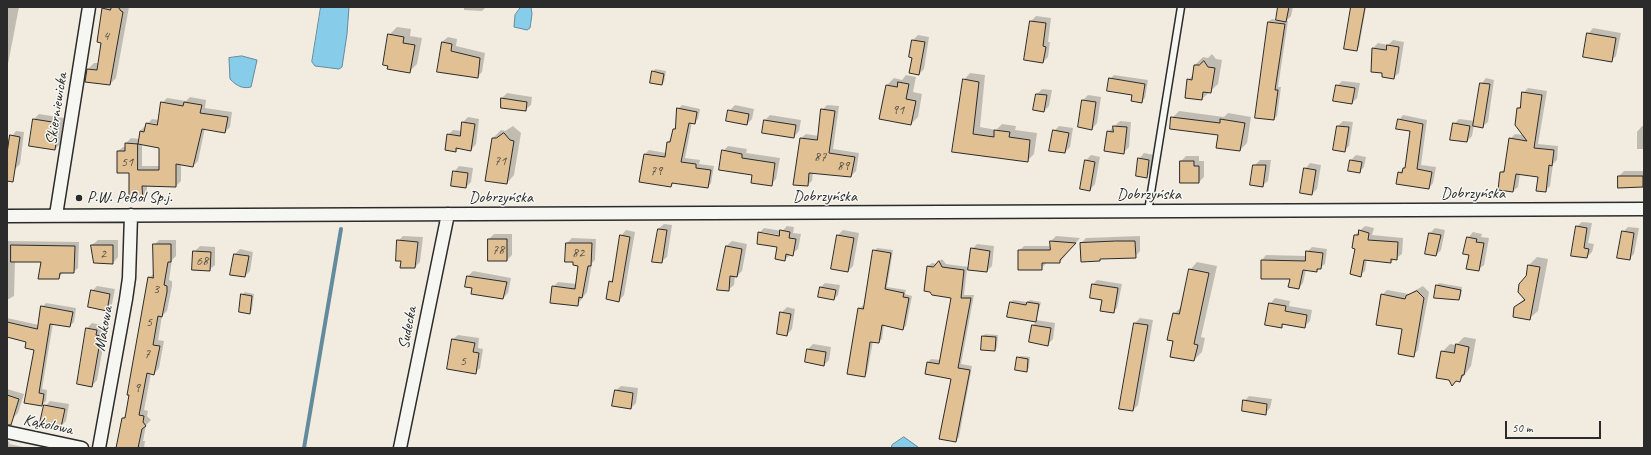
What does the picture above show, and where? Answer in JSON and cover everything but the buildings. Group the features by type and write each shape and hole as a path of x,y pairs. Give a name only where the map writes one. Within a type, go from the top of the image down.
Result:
{"street":[{"name":"Skierniewicka","path":"56,215 89,7"},
{"name":"Dobrzyńska","path":"7,216 1644,209"},
{"name":"Sudecka","path":"400,448 448,214"},
{"name":"Makowa","path":"99,448 129,278 132,215"},
{"name":"Kąkolowa","path":"7,432 82,448"}],"lane":[{"path":"1148,211 1181,7"}],"water":[{"path":"321,7 349,7 342,67 339,69 315,66 312,62"},
{"path":"521,7 531,7 532,14 530,28 527,30 514,27 515,15"},
{"path":"242,56 257,60 251,87 245,88 230,79 229,58"},
{"path":"904,437 919,448 891,448 892,445"}],"waterway":[{"path":"304,448 341,229"}],"place":[{"name":"P.W. PeBol Sp.j.","path":"79,198"}]}
